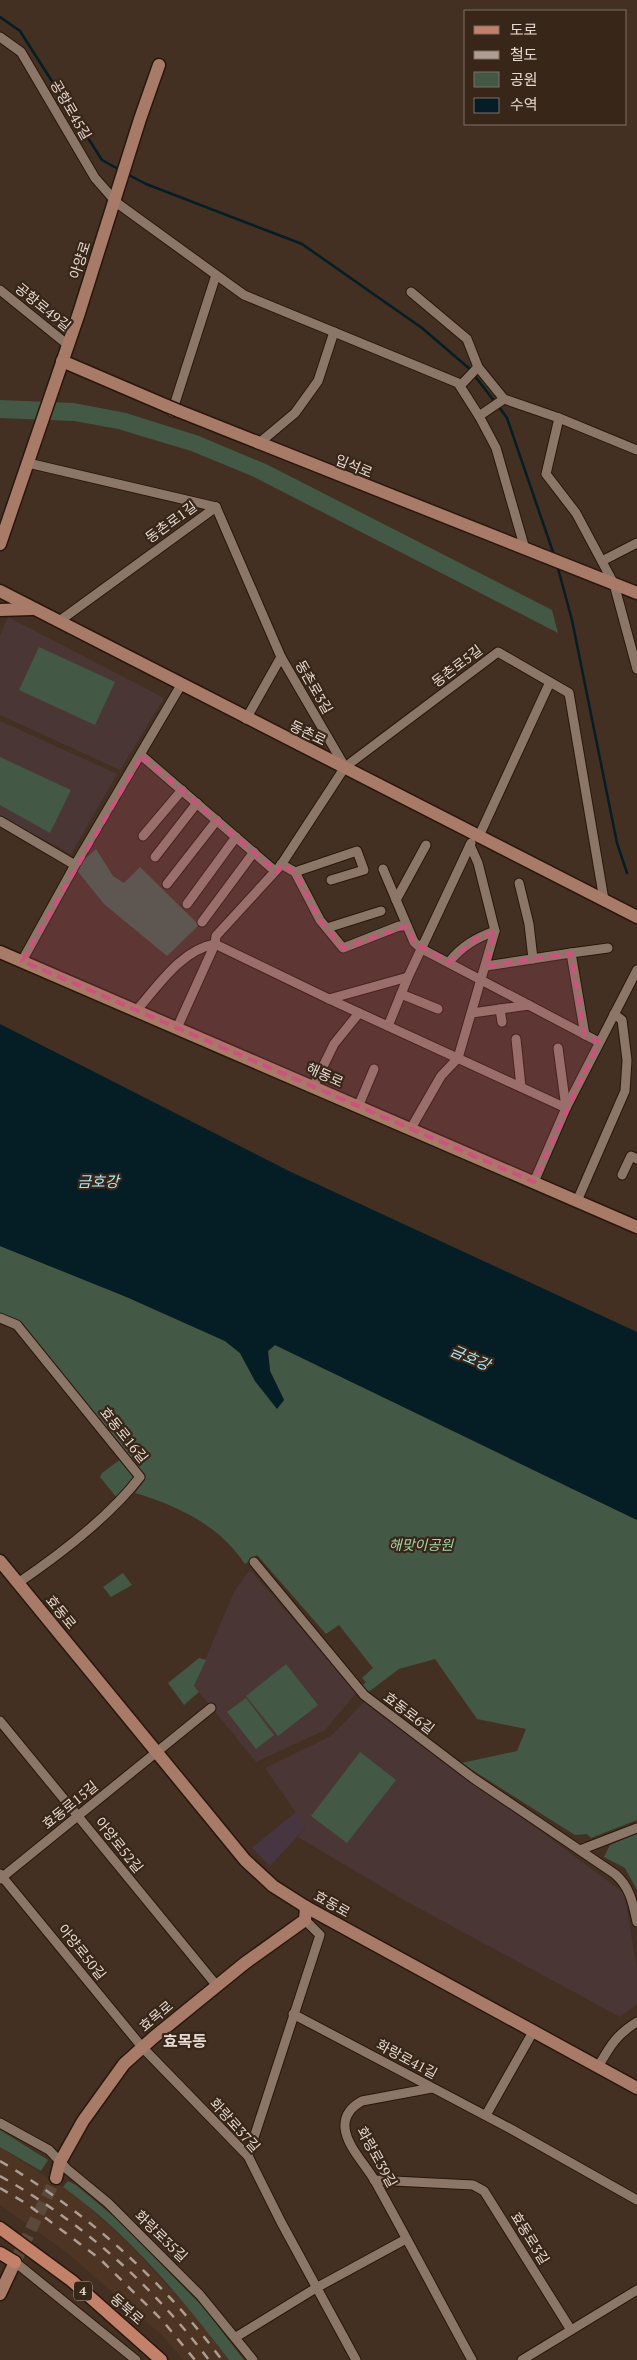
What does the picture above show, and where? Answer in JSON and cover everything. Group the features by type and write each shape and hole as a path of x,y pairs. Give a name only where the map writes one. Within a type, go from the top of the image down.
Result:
{"main road":[{"name":"아양로","path":"1,539 68,345 159,65"},
{"name":"입석로","path":"62,361 258,444 637,593"},
{"name":"동촌로","path":"0,591 181,686 345,767 475,838 637,917"},
{"path":"0,610 34,609"},
{"name":"해동로","path":"0,952 637,1227"},
{"name":"효동로","path":"0,1561 244,1860 273,1886 306,1907 637,2088"},
{"path":"305,1920 306,1907"},
{"name":"효목로","path":"56,2178 60,2162 84,2120 124,2064 217,1986 305,1920"},
{"name":"동북로","path":"0,2228 72,2281 161,2360"},
{"path":"0,2253 15,2262 0,2294"}],"street":[{"name":"공항로45길","path":"0,37 21,52 95,178 117,203 244,296 458,383 496,448 525,549"},
{"path":"173,409 216,275"},
{"name":"공항로49길","path":"0,290 68,345"},
{"path":"411,292 467,339 478,367 504,399 559,418 637,450"},
{"path":"258,444 295,413 318,381 334,332"},
{"path":"461,385 478,367"},
{"path":"479,416 504,399"},
{"path":"559,418 546,474 576,513 614,584 637,668"},
{"path":"28,463 216,507"},
{"name":"동촌로1길","path":"58,622 216,507 281,657"},
{"path":"602,562 637,543"},
{"name":"동촌로5길","path":"345,767 498,652 550,682"},
{"name":"동촌로3길","path":"246,719 281,657"},
{"name":"동촌로3길","path":"281,657 345,767"},
{"path":"388,1026 408,977 550,682 569,693 604,900"},
{"path":"22,961 75,865 142,756 181,686"},
{"path":"142,756 254,852 278,867 295,872 356,851 364,870 331,880"},
{"path":"177,1028 215,944 216,936 278,867 345,767"},
{"path":"143,836 182,790"},
{"path":"155,857 197,803"},
{"path":"167,884 217,820"},
{"path":"0,821 75,865"},
{"path":"188,904 236,836"},
{"path":"410,1130 441,1076 458,1058 495,931 478,863 475,838"},
{"path":"396,900 426,845"},
{"path":"202,922 254,852"},
{"path":"383,869 414,942 599,1042"},
{"path":"295,872 326,928 343,948 399,926 407,926"},
{"path":"519,883 529,924 533,959"},
{"path":"326,928 381,910"},
{"path":"449,962 462,948 475,939 495,931"},
{"path":"136,1011 174,967 203,946 215,944 329,999 566,1108"},
{"path":"486,966 608,948"},
{"path":"571,953 585,1035"},
{"path":"534,1182 566,1108 637,970"},
{"path":"329,999 408,977"},
{"path":"402,994 438,1009"},
{"path":"472,1013 529,1005"},
{"path":"500,1009 502,1022"},
{"path":"313,1087 334,1044 359,1013"},
{"path":"577,1201 625,1091 627,1060 625,1036 622,1020 614,1014"},
{"path":"516,1039 521,1087"},
{"path":"558,1048 566,1108"},
{"path":"358,1106 374,1069"},
{"path":"622,1175 631,1156 637,1159"},
{"name":"효동로16길","path":"0,1318 17,1325 22,1330 140,1477 128,1493 98,1520 18,1583"},
{"name":"효동로6길","path":"254,1562 364,1695 473,1778 624,1882 631,1894 637,1922"},
{"path":"157,1752 211,1708"},
{"name":"아양로52길","path":"0,1721 217,1986"},
{"name":"효동로15길","path":"1,1877 157,1752"},
{"path":"580,1850 637,1828"},
{"name":"아양로50길","path":"1,1877 142,2047"},
{"name":"효동로","path":"294,2014 320,1935 305,1920"},
{"path":"248,2156 294,2014"},
{"name":"화랑로41길","path":"294,2014 486,2115 637,2200"},
{"path":"598,2067 621,2031 637,2022"},
{"path":"486,2115 534,2030"},
{"name":"화랑로37길","path":"142,2047 248,2156 316,2288 356,2360"},
{"name":"화랑로39길","path":"432,2088 373,2098 353,2106 346,2117 346,2129 350,2142 374,2180 472,2360"},
{"name":"화랑로35길","path":"0,2123 49,2150 162,2254 200,2295 253,2360"},
{"name":"효동로3길","path":"374,2180 473,2185 484,2191 571,2330"},
{"path":"236,2337 316,2288 406,2239"},
{"path":"15,2262 136,2360"},
{"path":"522,2360 637,2290"}],"highlighted area":[{"path":"142,756 277,872 281,864 295,872 320,920 343,948 407,926 414,942 449,962 475,939 495,931 486,966 571,953 585,1035 599,1042 534,1182 22,961"}],"shaded area":[{"path":"8,617 164,698 120,770 0,715 0,636"},
{"path":"0,721 117,774 71,854 0,816"},
{"path":"250,1570 357,1692 325,1730 256,1762 194,1686 235,1590"},
{"path":"365,1701 624,1893 637,1969 637,2004 620,2017 404,1900 298,1837 306,1827 265,1768 331,1736"},
{"path":"296,1812 306,1827 270,1866 252,1848"},
{"path":"0,2147 79,2198 133,2248 197,2318 229,2360 183,2360 163,2336 65,2251 0,2205"}],"green space":[{"path":"0,400 74,403 126,413 199,436 268,465 552,610 558,633 252,476 191,451 118,429 74,421 0,418"},
{"path":"39,647 115,682 95,725 19,690"},
{"path":"0,757 71,790 50,833 0,805"},
{"path":"96,849 113,876 124,883 140,867 199,925 167,956 104,904 75,868"},
{"name":"해맞이공원","path":"0,1246 117,1293 225,1341 240,1353 255,1381 277,1408 284,1400 270,1371 268,1351 275,1345 637,1520 637,1820 591,1838 587,1834 575,1835 461,1763 517,1751 526,1729 477,1719 435,1659 399,1669 367,1693 362,1686 366,1682 362,1678 373,1668 339,1625 326,1634 257,1555 245,1564 235,1550 210,1528 167,1504 135,1493 145,1480 23,1327 0,1315"},
{"path":"121,1459 135,1476 134,1482 117,1498 100,1477 102,1473"},
{"path":"123,1573 132,1585 111,1597 103,1587"},
{"path":"199,1658 206,1660 194,1686 199,1692 184,1705 168,1683"},
{"path":"286,1664 318,1705 278,1736 246,1696"},
{"path":"246,1698 274,1735 256,1749 227,1712"},
{"path":"360,1752 396,1780 347,1843 311,1816"},
{"path":"637,1833 637,1890 625,1868 604,1857 610,1845"},
{"path":"0,2130 48,2160 41,2171 0,2147"},
{"path":"68,2181 76,2185 118,2220 203,2307 244,2360 229,2360 173,2290 131,2245 87,2205 63,2187"}],"water":[{"name":"금호강","path":"0,1024 291,1172 637,1332 637,1520 275,1345 268,1351 270,1371 284,1400 277,1409 255,1381 240,1353 225,1341 129,1298 0,1246"}],"waterway":[{"path":"0,17 20,31 102,160 120,170"},
{"path":"127,174 146,184 302,244 422,328 471,370"},
{"path":"474,375 495,402"},
{"path":"499,407 507,418 554,555"},
{"path":"557,565 572,620 617,843 627,873"}],"tunnel":[{"path":"15,2262 56,2178"}],"railway":[{"path":"0,2161 63,2202 121,2250 174,2302 222,2360"},
{"path":"0,2176 59,2214 114,2257 164,2306 209,2360"},
{"path":"0,2188 27,2204 100,2259 162,2320 195,2360"}],"district":[{"name":"효목동","path":"185,2041"}]}
